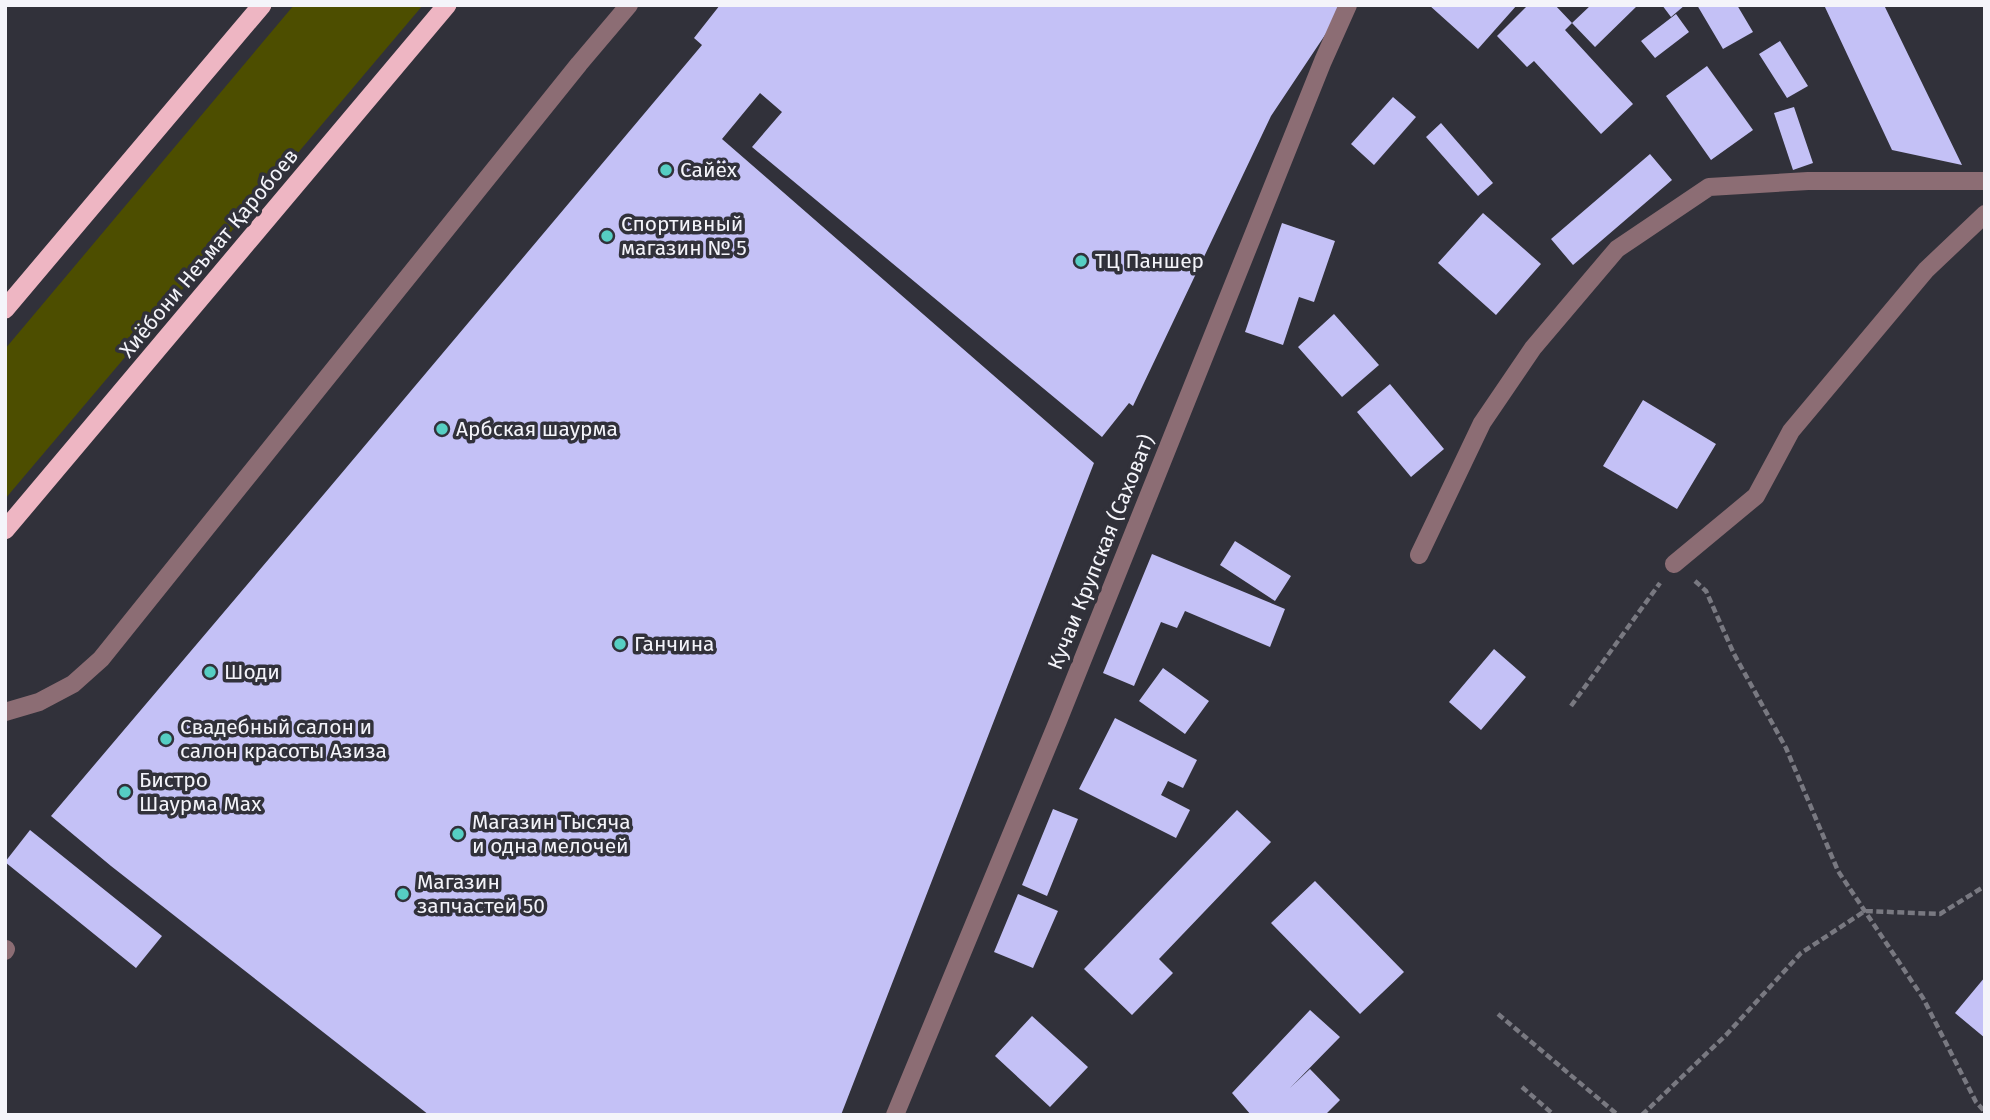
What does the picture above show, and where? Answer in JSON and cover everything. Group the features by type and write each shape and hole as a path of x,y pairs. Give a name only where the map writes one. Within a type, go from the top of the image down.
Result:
{"highway":[{"path":"5,309 262,5"},
{"name":"Хиёбони Неъмат Қаробоев","path":"5,530 447,5"}],"street":[{"path":"5,712 39,702 73,684 102,659 629,5"},
{"name":"Кучаи Крупская (Саховат)","path":"895,1115 1348,5"},
{"path":"1419,555 1482,423 1533,348 1617,249 1709,187 1808,181 1985,181"},
{"path":"1674,564 1756,496 1790,431 1926,270 1985,214"}],"path":[{"path":"1571,706 1674,564 1706,591 1734,654 1786,748 1838,871 1923,998 1976,1102 1985,1112"},
{"path":"1643,1115 1726,1035 1801,953 1865,911 1940,914 1985,886"},
{"path":"1498,1014 1618,1115"},
{"path":"1522,1087 1554,1115"}],"shaded area":[{"path":"294,5 423,5 5,499 5,349"}],"building":[{"name":"Ганчина","path":"720,5 1345,5 1271,116 1133,406 1129,403 1102,437 752,147 782,112 760,93 722,139 1094,463 841,1115 429,1115 51,816 702,45 694,38"},
{"path":"1429,5 1517,5 1478,49"},
{"path":"1528,5 1555,5 1572,23 1565,30 1633,104 1601,134 1534,61 1527,67 1497,36"},
{"path":"1591,5 1638,5 1595,47 1572,23"},
{"path":"1662,5 1685,5 1671,17"},
{"path":"1697,5 1737,5 1753,32 1723,49"},
{"path":"1824,5 1884,5 1962,165 1892,150"},
{"path":"1676,14 1689,32 1655,58 1641,41"},
{"path":"1780,41 1808,86 1787,98 1759,54"},
{"path":"1707,66 1753,130 1711,160 1666,96"},
{"path":"1393,97 1416,117 1374,165 1351,144"},
{"path":"1794,107 1813,163 1793,170 1774,113"},
{"path":"1441,123 1493,183 1478,196 1426,137"},
{"path":"1650,154 1672,180 1573,265 1551,239"},
{"path":"1483,213 1541,264 1496,315 1438,263"},
{"path":"1282,223 1335,241 1314,302 1299,297 1283,345 1245,332"},
{"path":"1334,314 1379,365 1342,397 1298,347"},
{"path":"1390,384 1444,449 1411,477 1357,412"},
{"path":"1643,400 1716,444 1677,509 1603,466"},
{"path":"1235,541 1291,576 1275,601 1220,565"},
{"path":"1152,554 1285,609 1270,647 1185,611 1177,628 1161,622 1134,686 1103,673"},
{"path":"1494,649 1526,677 1481,730 1449,702"},
{"path":"1163,668 1209,701 1185,734 1139,701"},
{"path":"1115,718 1197,760 1183,788 1168,781 1161,795 1190,810 1176,838 1079,789"},
{"path":"1053,809 1078,819 1047,896 1022,885"},
{"path":"1237,810 1271,842 1159,959 1173,973 1132,1015 1084,969"},
{"path":"30,830 162,936 136,968 5,862"},
{"path":"1315,881 1404,972 1360,1014 1271,923"},
{"path":"1018,894 1058,911 1033,968 994,952"},
{"path":"1985,977 1985,1038 1955,1013"},
{"path":"1310,1010 1340,1037 1290,1088 1310,1069 1340,1100 1325,1115 1251,1115 1232,1093"},
{"path":"1032,1016 1088,1067 1050,1107 995,1056"}],"place":[{"name":"Сайёх","path":"666,170"},
{"name":"Спортивный магазин № 5","path":"607,236"},
{"name":"ТЦ Паншер","path":"1081,261"},
{"name":"Арбская шаурма","path":"442,429"},
{"name":"Ганчина","path":"620,644"},
{"name":"Шоди","path":"210,672"},
{"name":"Свадебный салон и салон красоты Азиза","path":"166,739"},
{"name":"Бистро Шаурма Мax","path":"125,792"},
{"name":"Магазин Тысяча и одна мелочей","path":"458,834"},
{"name":"Магазин запчастей 50","path":"403,894"}]}
